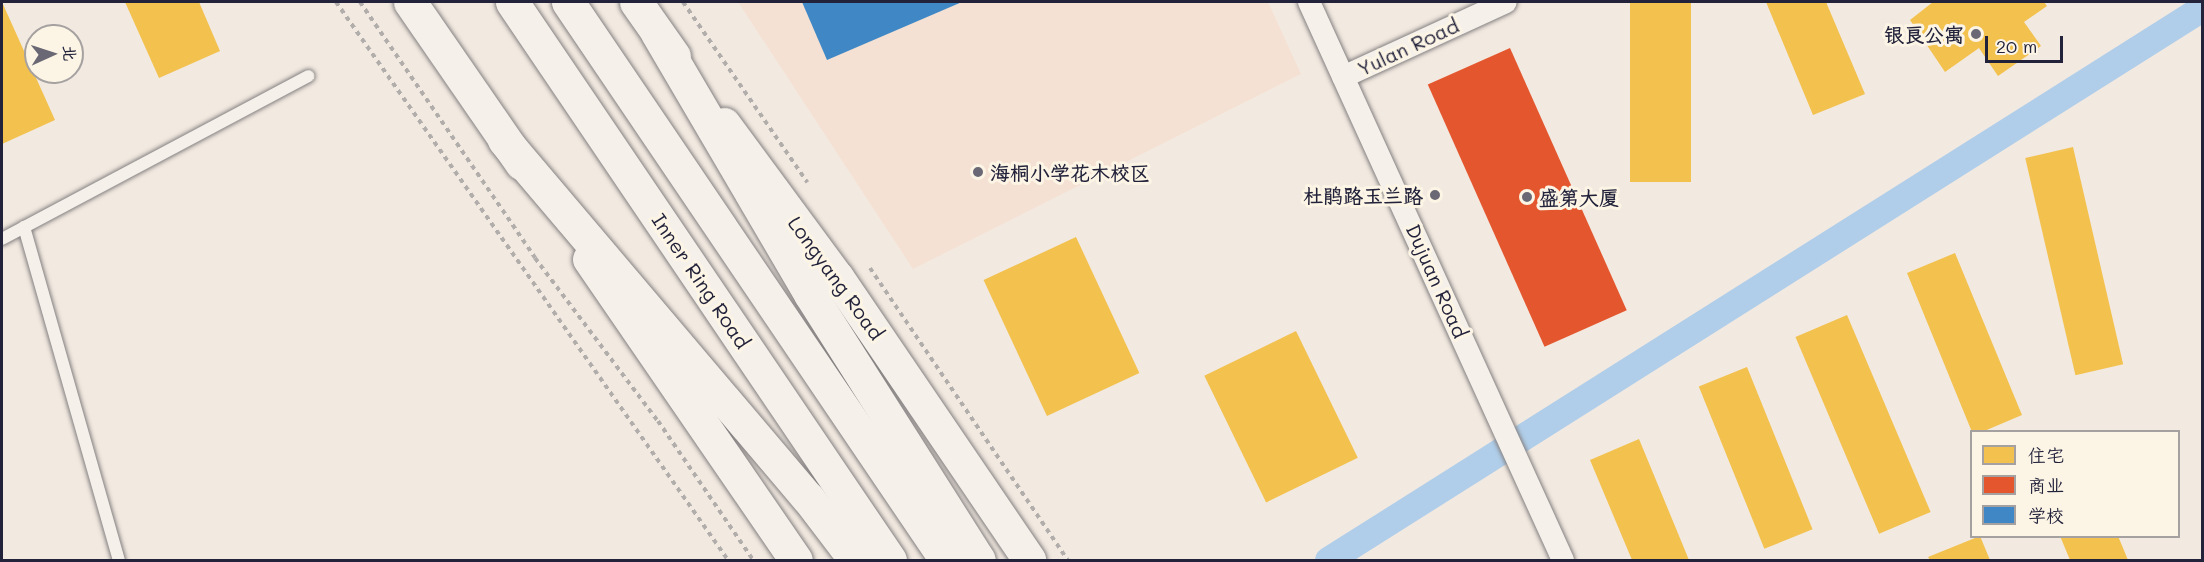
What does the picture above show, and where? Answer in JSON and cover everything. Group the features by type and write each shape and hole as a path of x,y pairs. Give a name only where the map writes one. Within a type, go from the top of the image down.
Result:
{"main road":[{"path":"410,2 504,140 708,429 796,561"},
{"path":"568,2 946,561"},
{"name":"Longyang Road","path":"636,2 837,277 1029,561"},
{"name":"Inner Ring Road","path":"518,10 890,561"},
{"path":"657,33 810,294 979,561"},
{"path":"504,140 819,512 855,561"}],"street":[{"name":"Dujuan Road","path":"1309,2 1563,561"},
{"name":"Yulan Road","path":"1343,77 1506,2"}],"lane":[{"path":"2,239 308,76"},
{"path":"24,227 118,561"}],"path":[{"path":"336,2 728,561"},
{"path":"360,2 535,258 658,422 753,561"}],"shaded area":[{"name":"海桐小学花木校区","path":"738,2 1268,2 1301,74 913,269"}],"building: 住宅":[{"path":"2,2 24,51 24,84 39,84 55,120 2,144"},
{"path":"125,2 199,2 220,51 159,78"},
{"path":"1630,2 1691,2 1691,182 1630,182"},
{"path":"1766,2 1826,2 1865,94 1813,115"},
{"name":"银良公寓","path":"1933,2 2044,2 2047,6 2024,22 2041,46 1998,76 1979,48 1945,72 1910,20"},
{"path":"2073,147 2123,364 2075,375 2025,158"},
{"path":"1076,237 1139,373 1047,416 984,280"},
{"path":"1955,253 2022,415 1987,430 1971,430 1907,273"},
{"path":"1847,315 1931,512 1879,534 1795,337"},
{"path":"1296,331 1358,458 1266,502 1204,376"},
{"path":"1747,367 1813,529 1764,549 1699,386"},
{"path":"1639,439 1689,560 1632,560 1590,460"},
{"path":"1975,538 1981,538 1990,560 1930,560 1928,557"},
{"path":"2061,538 2119,538 2128,560 2070,560"}],"building: 商业":[{"name":"盛第大厦","path":"1510,48 1627,310 1545,347 1428,85"}],"building: 学校":[{"path":"802,2 962,2 827,60"}],"waterway":[{"path":"1328,560 2202,8"}],"place":[{"name":"银良公寓","path":"1976,34"},
{"name":"海桐小学花木校区","path":"978,172"},
{"name":"杜鹃路玉兰路","path":"1435,195"},
{"name":"盛第大厦","path":"1527,197"}]}
